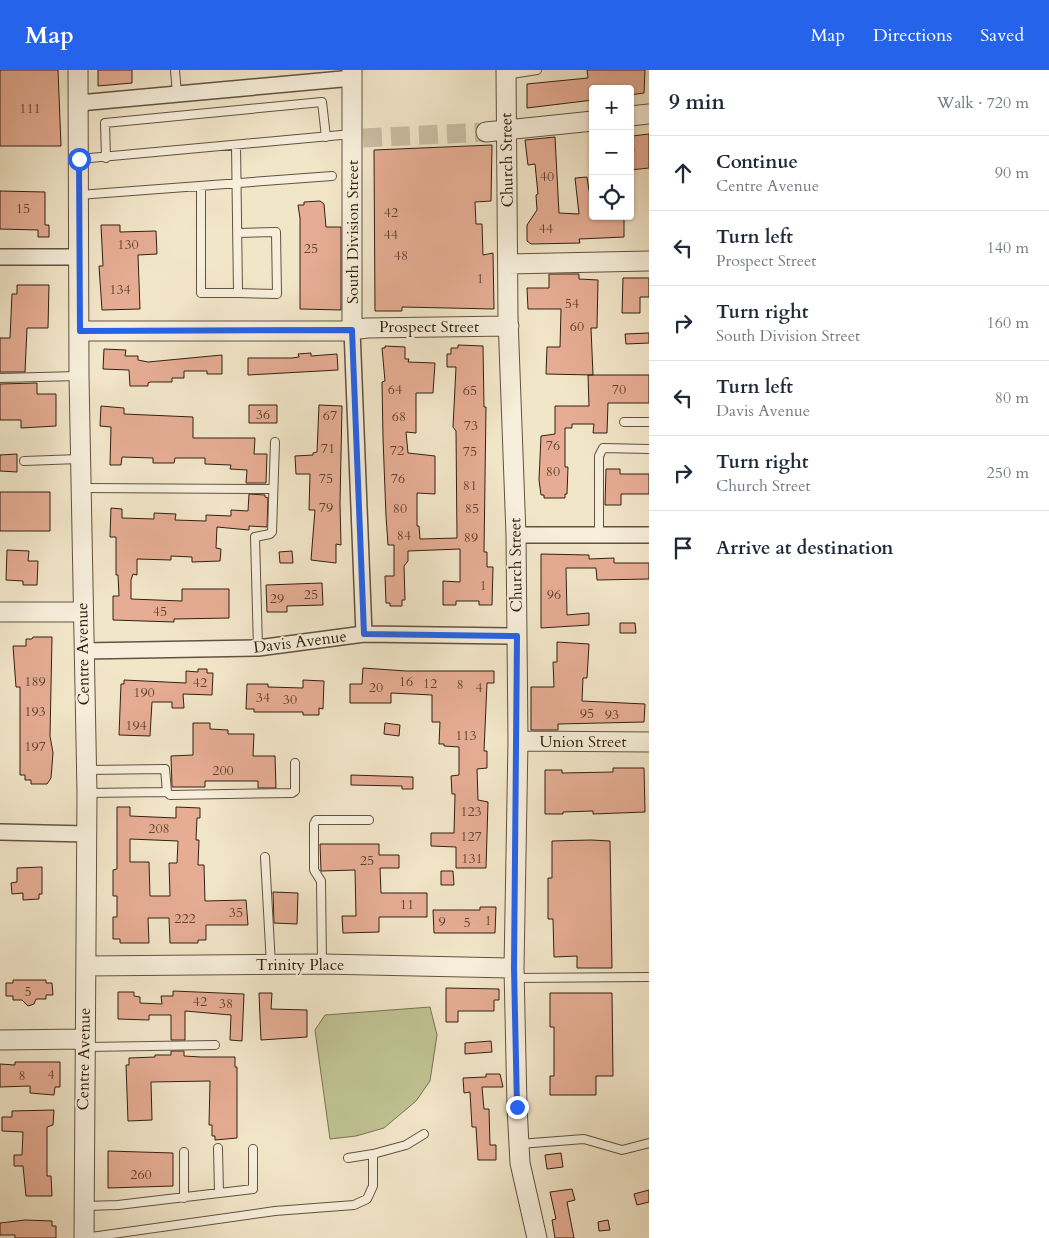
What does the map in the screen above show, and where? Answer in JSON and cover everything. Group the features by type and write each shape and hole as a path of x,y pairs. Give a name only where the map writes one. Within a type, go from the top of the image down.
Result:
{"street":[{"name":"Centre Avenue","path":"78,70 79,376 82,459 82,612 87,793 84,1238"},
{"name":"Church Street","path":"506,72 509,326 516,536 518,741 514,973 520,1163 537,1238"},
{"path":"79,102 177,94 353,74"},
{"name":"South Division Street","path":"353,74 357,137 352,330 364,634"},
{"path":"634,116 649,114"},
{"path":"486,132 507,132 589,122"},
{"path":"0,257 79,256"},
{"path":"508,264 649,261"},
{"name":"Prospect Street","path":"80,331 352,330 509,326"},
{"path":"516,536 649,535"},
{"path":"0,612 82,612"},
{"name":"Davis Avenue","path":"83,651 258,648 364,634 517,636"},
{"name":"Union Street","path":"518,741 649,742"},
{"path":"0,832 86,834"},
{"name":"Trinity Place","path":"86,966 322,964 514,973"},
{"path":"0,1040 84,1043"}],"lane":[{"path":"175,70 177,94"},
{"path":"506,72 537,70"},
{"path":"106,158 105,123 322,102 326,137"},
{"path":"79,159 326,137 357,137"},
{"path":"236,145 238,293"},
{"path":"79,195 332,176"},
{"path":"201,186 201,293 278,294 276,232 238,233"},
{"path":"0,378 79,376"},
{"path":"624,422 649,422"},
{"path":"258,648 255,537 272,532 275,442"},
{"path":"599,535 600,456 603,448 649,449"},
{"path":"24,461 82,459"},
{"path":"82,488 273,489"},
{"path":"87,793 167,792 170,795 292,792 295,791 294,764"},
{"path":"86,770 165,769 167,792"},
{"path":"322,964 321,881 314,870 314,824 316,820 369,820"},
{"path":"265,857 270,965"},
{"path":"514,973 649,977"},
{"path":"84,1043 215,1045"},
{"path":"348,1158 373,1154 406,1145 424,1134"},
{"path":"519,1144 584,1139 622,1150 649,1143"},
{"path":"218,1148 219,1193"},
{"path":"83,1206 118,1206 253,1189 253,1149"},
{"path":"184,1152 184,1198"},
{"path":"84,1238 274,1211 354,1205 367,1199 373,1186 373,1154"}],"green space":[{"path":"430,1007 437,1035 430,1081 416,1101 384,1128 356,1136 330,1139 315,1030 325,1015"}],"building":[{"path":"0,70 58,70 61,146 0,146"},
{"path":"98,70 132,70 132,83 98,86"},
{"path":"587,70 645,70 644,93 634,94 634,85 589,85 589,100 527,108 527,84 588,78"},
{"path":"649,134 649,168 634,170 634,136"},
{"path":"555,137 559,213 579,214 575,178 587,177 589,220 624,220 624,237 579,239 580,243 531,244 527,241 527,225 537,210 536,195 538,194 535,164 528,165 525,140"},
{"path":"492,145 491,201 475,202 476,224 482,224 483,255 493,253 494,309 402,307 402,311 375,311 374,150"},
{"path":"0,191 45,192 45,225 49,225 49,237 38,237 38,230 0,229"},
{"path":"320,201 324,204 326,227 341,227 341,310 300,309 300,218 298,205 304,205 304,202"},
{"path":"101,225 120,225 120,232 156,231 157,254 138,255 140,309 102,310 99,266 103,266"},
{"path":"549,274 579,274 579,279 598,280 597,328 591,328 593,375 546,374 547,347 560,347 561,309 528,309 527,288 549,288"},
{"path":"623,278 649,278 649,297 640,297 640,313 622,313"},
{"path":"17,285 49,285 48,328 27,328 25,372 0,372 0,338 10,338 12,294 17,294"},
{"path":"649,333 649,343 626,344 625,334"},
{"path":"458,345 483,346 484,407 486,407 484,552 487,552 487,567 493,567 492,605 479,605 479,601 456,601 456,605 443,605 443,581 460,582 460,549 408,551 408,561 404,566 405,600 402,600 402,606 390,606 390,603 386,603 385,576 394,576 394,545 388,545 386,516 382,382 385,381 382,348 385,348 385,346 405,347 405,359 409,359 408,362 435,363 433,393 416,393 416,433 406,432 408,453 435,456 435,494 417,493 417,526 419,526 420,539 457,538 456,431 453,427 456,367 447,367 447,354 451,354 451,348 458,348"},
{"path":"104,349 126,350 125,356 138,356 138,360 148,362 222,355 222,374 207,374 207,371 184,371 184,378 172,378 172,382 150,382 148,386 130,386 129,370 103,369"},
{"path":"311,353 311,356 337,354 338,370 248,375 248,358 292,358 299,357 298,354"},
{"path":"588,375 649,375 649,403 608,403 607,433 593,433 594,424 572,424 572,428 565,428 565,467 568,467 567,494 565,494 565,498 544,498 544,495 541,495 539,480 541,436 555,434 555,406 589,406"},
{"path":"37,383 37,394 56,394 56,426 21,428 21,420 0,420 0,384"},
{"path":"249,405 277,405 277,423 249,423"},
{"path":"319,405 342,406 341,545 336,544 336,563 311,560 315,510 309,510 310,474 296,474 295,456 313,455 313,453 317,452"},
{"path":"101,406 124,408 124,414 193,417 193,438 255,438 254,454 267,454 266,483 246,483 247,470 230,469 231,465 205,464 205,458 175,458 174,463 153,463 153,458 122,457 121,465 110,465 111,427 100,426"},
{"path":"17,454 17,472 0,471 0,455"},
{"path":"606,469 620,469 620,474 649,474 649,494 621,494 621,505 605,505"},
{"path":"0,492 50,492 50,531 0,531"},
{"path":"249,494 265,495 268,498 267,527 249,526 249,530 217,527 216,548 221,549 220,561 192,562 192,557 171,556 171,560 137,559 137,575 133,574 131,580 131,599 182,601 182,589 229,589 229,618 174,619 174,622 113,620 113,596 119,596 118,575 116,575 116,537 110,537 111,508 122,509 122,518 154,519 154,513 176,514 175,520 206,521 206,515 231,516 231,510 248,511"},
{"path":"7,550 29,551 28,561 38,561 37,585 23,585 23,581 6,580"},
{"path":"292,551 293,563 280,563 279,552"},
{"path":"541,554 589,555 589,559 614,558 614,563 649,563 649,579 597,580 596,568 566,568 567,615 589,613 589,625 541,628"},
{"path":"322,583 323,605 287,606 287,612 267,612 266,585"},
{"path":"620,623 635,623 636,633 620,633"},
{"path":"33,637 52,637 50,736 53,753 51,778 47,784 31,784 31,780 25,780 25,775 20,775 20,687 16,687 13,646 26,646 26,639 32,639"},
{"path":"557,642 589,644 587,678 583,678 582,701 645,704 644,722 558,724 558,730 531,730 531,687 554,687 553,662 557,662"},
{"path":"363,668 406,671 494,671 494,683 487,683 484,751 487,751 487,768 477,769 478,800 488,802 486,868 456,868 456,847 431,846 431,833 454,833 455,794 452,794 451,776 459,775 459,747 439,744 440,722 432,722 432,695 391,693 391,703 350,703 350,684 362,684"},
{"path":"198,669 207,669 207,673 213,673 212,695 183,694 184,708 172,708 172,702 152,702 150,736 119,735 121,684 124,684 124,680 186,683 186,671 198,672"},
{"path":"303,680 324,681 323,709 319,708 319,715 303,715 303,712 254,712 254,709 246,709 247,684 303,688"},
{"path":"193,723 210,723 210,729 228,730 228,734 254,734 253,756 275,756 276,788 258,788 258,781 205,781 205,787 172,787 171,756 193,755"},
{"path":"385,723 400,725 399,736 384,734"},
{"path":"613,768 644,768 645,812 593,814 593,811 545,814 545,770 562,770 562,773 613,772"},
{"path":"351,775 413,777 413,789 402,789 402,786 351,785"},
{"path":"117,807 130,807 130,816 176,818 176,807 200,808 200,818 197,818 196,840 199,840 198,865 204,865 205,901 246,900 248,925 206,925 206,940 198,940 198,943 170,943 169,918 148,918 149,943 120,943 120,939 113,939 113,917 117,917 117,896 113,896 113,870 117,869","holes":["130,839 178,841 177,863 169,863 170,896 150,896 149,862 130,862"]},
{"path":"552,841 610,841 612,968 577,968 577,956 554,957 553,919 548,919 548,878 552,878"},
{"path":"320,844 379,844 379,855 399,855 399,868 380,868 381,893 427,893 427,917 379,917 379,932 343,933 342,916 356,916 355,870 321,871"},
{"path":"42,867 42,894 39,894 39,899 23,900 23,893 12,894 11,883 17,882 17,868"},
{"path":"441,871 453,871 454,885 441,885"},
{"path":"273,892 298,893 297,924 274,923"},
{"path":"480,907 496,907 495,933 434,933 433,910 480,910"},
{"path":"13,980 46,980 46,983 52,983 53,995 46,995 46,999 36,999 34,1004 28,1006 22,1000 13,1000 13,996 6,996 6,983 13,983"},
{"path":"446,988 499,989 499,1000 494,1000 494,1011 458,1011 458,1022 446,1022"},
{"path":"173,991 244,994 242,1041 230,1040 231,1015 185,1011 185,1040 171,1040 171,1015 149,1015 149,1020 118,1019 118,992 134,992 134,996 140,997 140,1003 162,1004 161,996 173,996"},
{"path":"259,993 272,993 271,1009 307,1010 307,1037 261,1040"},
{"path":"550,993 612,993 613,1076 596,1076 596,1095 550,1095 550,1076 554,1076 554,1027 550,1027"},
{"path":"491,1041 492,1052 465,1054 465,1043"},
{"path":"171,1051 184,1051 184,1056 235,1057 235,1067 237,1067 237,1138 215,1140 215,1136 212,1136 212,1125 209,1125 210,1081 151,1082 152,1120 128,1121 126,1065 129,1065 129,1058 171,1055"},
{"path":"15,1062 60,1062 60,1087 55,1087 54,1095 30,1093 30,1086 0,1087 0,1064 15,1065"},
{"path":"486,1074 500,1074 503,1087 482,1087 484,1109 489,1109 490,1145 496,1145 496,1160 478,1160 476,1127 472,1127 470,1092 464,1093 463,1078 486,1077"},
{"path":"54,1110 53,1125 47,1127 47,1176 51,1176 52,1196 26,1196 23,1166 14,1166 14,1155 22,1155 23,1132 2,1131 2,1117 12,1117 12,1111"},
{"path":"108,1151 173,1153 173,1186 108,1188"},
{"path":"561,1153 563,1167 547,1169 545,1155"},
{"path":"572,1189 575,1200 567,1202 574,1238 555,1238 552,1220 556,1219 550,1192"},
{"path":"649,1190 649,1202 637,1205 634,1194"},
{"path":"25,1220 52,1221 52,1226 56,1226 56,1238 15,1238 15,1235 0,1235 0,1223"},
{"path":"608,1220 610,1230 599,1231 598,1222"}],"tunnel":[{"path":"363,138 486,132"}],"route":[{"path":"79,159 80,331 352,330 364,634 517,636 518,741 514,968 517,1107"}]}
